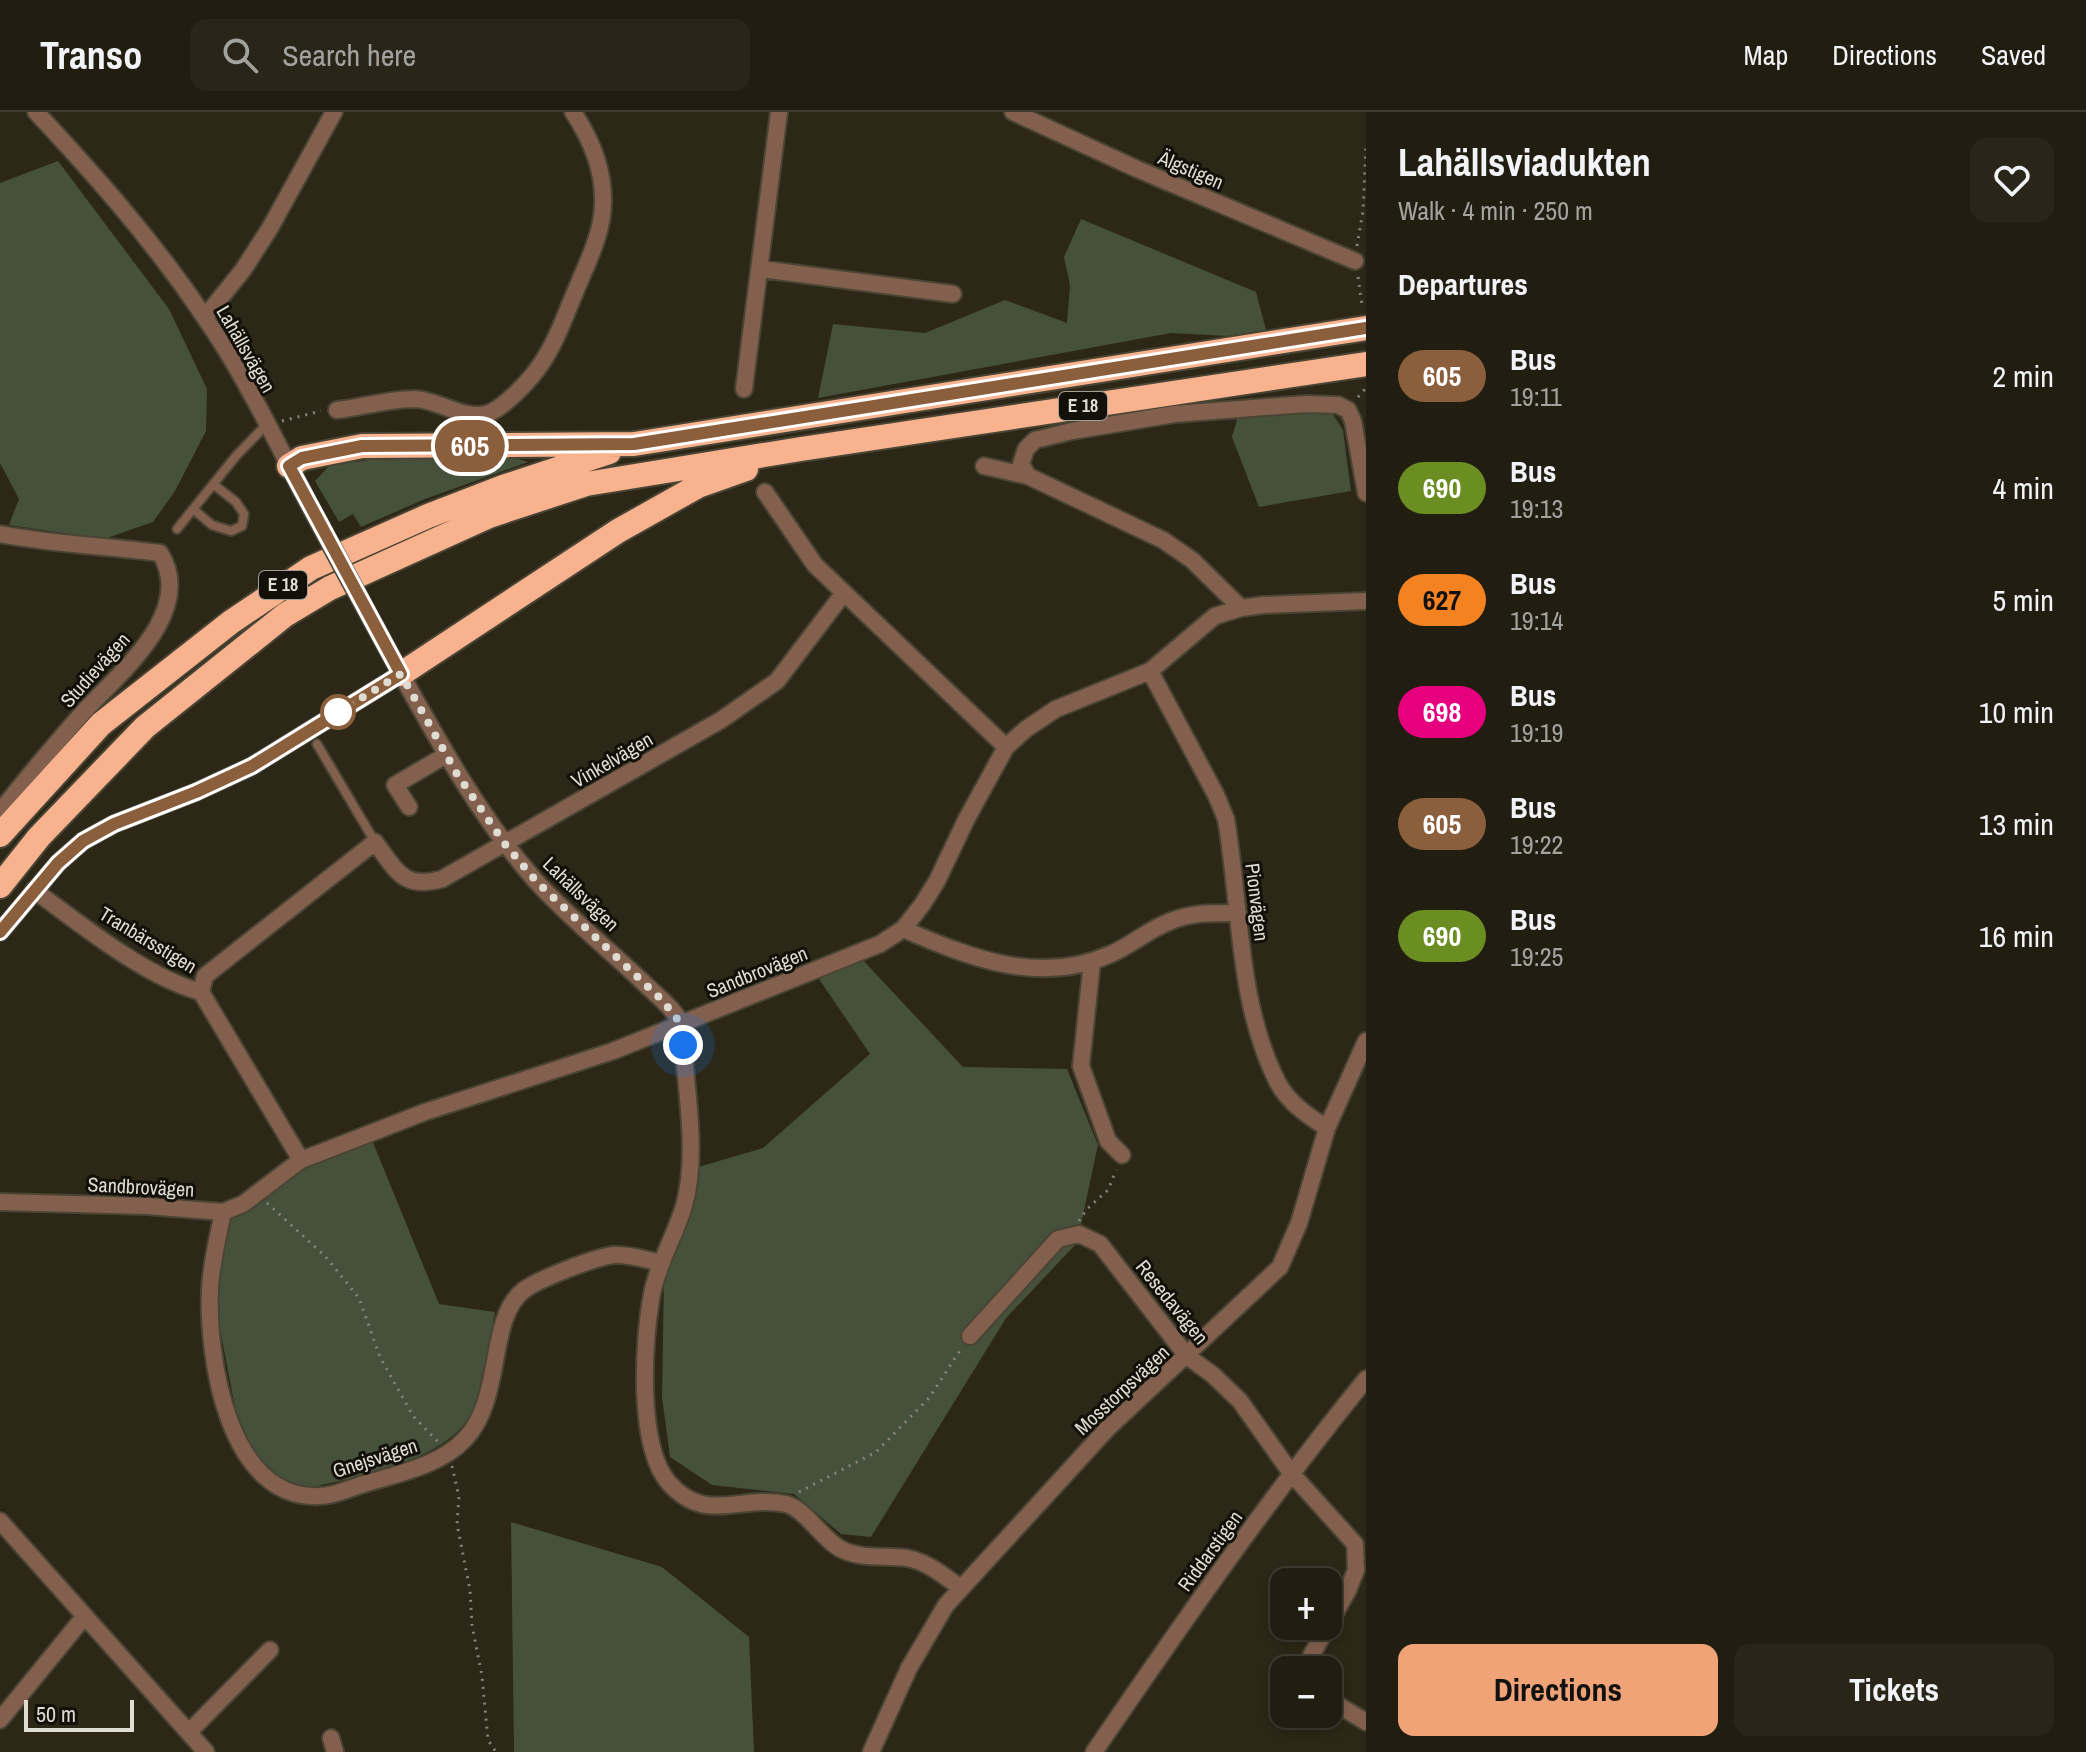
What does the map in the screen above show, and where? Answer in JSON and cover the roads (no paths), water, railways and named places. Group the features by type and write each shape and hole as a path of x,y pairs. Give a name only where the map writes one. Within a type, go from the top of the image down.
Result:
{"highway":[{"name":"E 18","path":"0,835 101,724 231,622 311,568 428,516 503,487 634,444 1364,316"},
{"name":"E 18","path":"0,886 39,837 145,727 285,615 330,588 489,516 586,484 1366,364"},
{"path":"289,466 302,458 362,446 634,444"},
{"name":"E 18","path":"401,674 618,531 698,486 801,449"}],"street":[{"name":"Lahällsvägen","path":"36,112 121,208 205,317 267,424 446,755 505,844 537,882 662,1000 681,1024"},
{"path":"205,317 243,270 270,228 334,112"},
{"path":"337,410 385,401 418,399 473,415 489,413 512,396 543,363 563,325 598,232 604,204 601,174 587,132 573,112"},
{"path":"744,389 779,112"},
{"name":"Älgstigen","path":"1013,112 1179,187 1355,261"},
{"path":"761,269 953,294"},
{"path":"1028,476 1021,464 1026,449 1035,440 1072,431 1221,408 1338,405 1348,410 1353,421 1366,493"},
{"path":"984,466 1028,476 1163,540 1192,560 1241,608"},
{"path":"765,492 815,565 1006,747"},
{"name":"Studievägen","path":"0,534 46,542 160,553 167,565 168,582 165,608 155,632 135,659 79,716 0,812"},
{"name":"Vinkelvägen","path":"375,842 400,875 410,881 425,883 442,879 721,720 777,681 843,594"},
{"name":"Sandbrovägen","path":"0,1202 147,1206 223,1212 243,1204 301,1160 425,1112 613,1051 856,954 903,929 937,881 1006,747 1026,729 1056,709 1150,671 1215,616 1241,608 1366,601"},
{"name":"Pionvägen","path":"1150,671 1226,819 1250,1003 1279,1085 1302,1113 1327,1128"},
{"path":"0,932 58,863 98,832 252,766 401,674"},
{"path":"409,807 395,785 446,755"},
{"path":"201,992 205,976 375,842"},
{"name":"Tranbärsstigen","path":"34,890 126,954 183,987 201,992 301,1160"},
{"path":"903,929 986,962 1017,968 1064,968 1092,962 1116,952 1173,920 1205,913 1238,913"},
{"path":"1092,962 1081,1066 1108,1141 1122,1155"},
{"path":"681,1024 690,1177 685,1205 652,1294 645,1395 647,1430 657,1468 671,1486 689,1500 707,1507 765,1501 791,1505 838,1547 863,1556 909,1558 933,1568 961,1588"},
{"name":"Mosstorpsvägen","path":"871,1752 909,1668 946,1605 1107,1429 1280,1267 1299,1223 1327,1128 1366,1041"},
{"name":"Gnejsvägen","path":"223,1212 210,1286 211,1336 229,1418 253,1467 274,1484 295,1494 322,1497 404,1472 449,1453 477,1425 486,1408 508,1309 518,1295 539,1281 614,1255 662,1263"},
{"name":"Resedavägen","path":"970,1336 1051,1245 1069,1235 1079,1234 1100,1244 1187,1356 1240,1401 1291,1473 1355,1544 1356,1570 1311,1656"},
{"name":"Riddarstigen","path":"1094,1752 1199,1599 1291,1473 1366,1379"},
{"path":"0,1521 206,1752"},
{"path":"0,1720 84,1617"},
{"path":"189,1732 270,1650"},
{"path":"1342,1707 1366,1722"}],"lane":[{"path":"177,529 267,424"},
{"path":"193,509 212,525 231,531 242,526 244,514 236,502 213,484"},
{"name":"Vinkelvägen","path":"317,744 375,842"}]}
